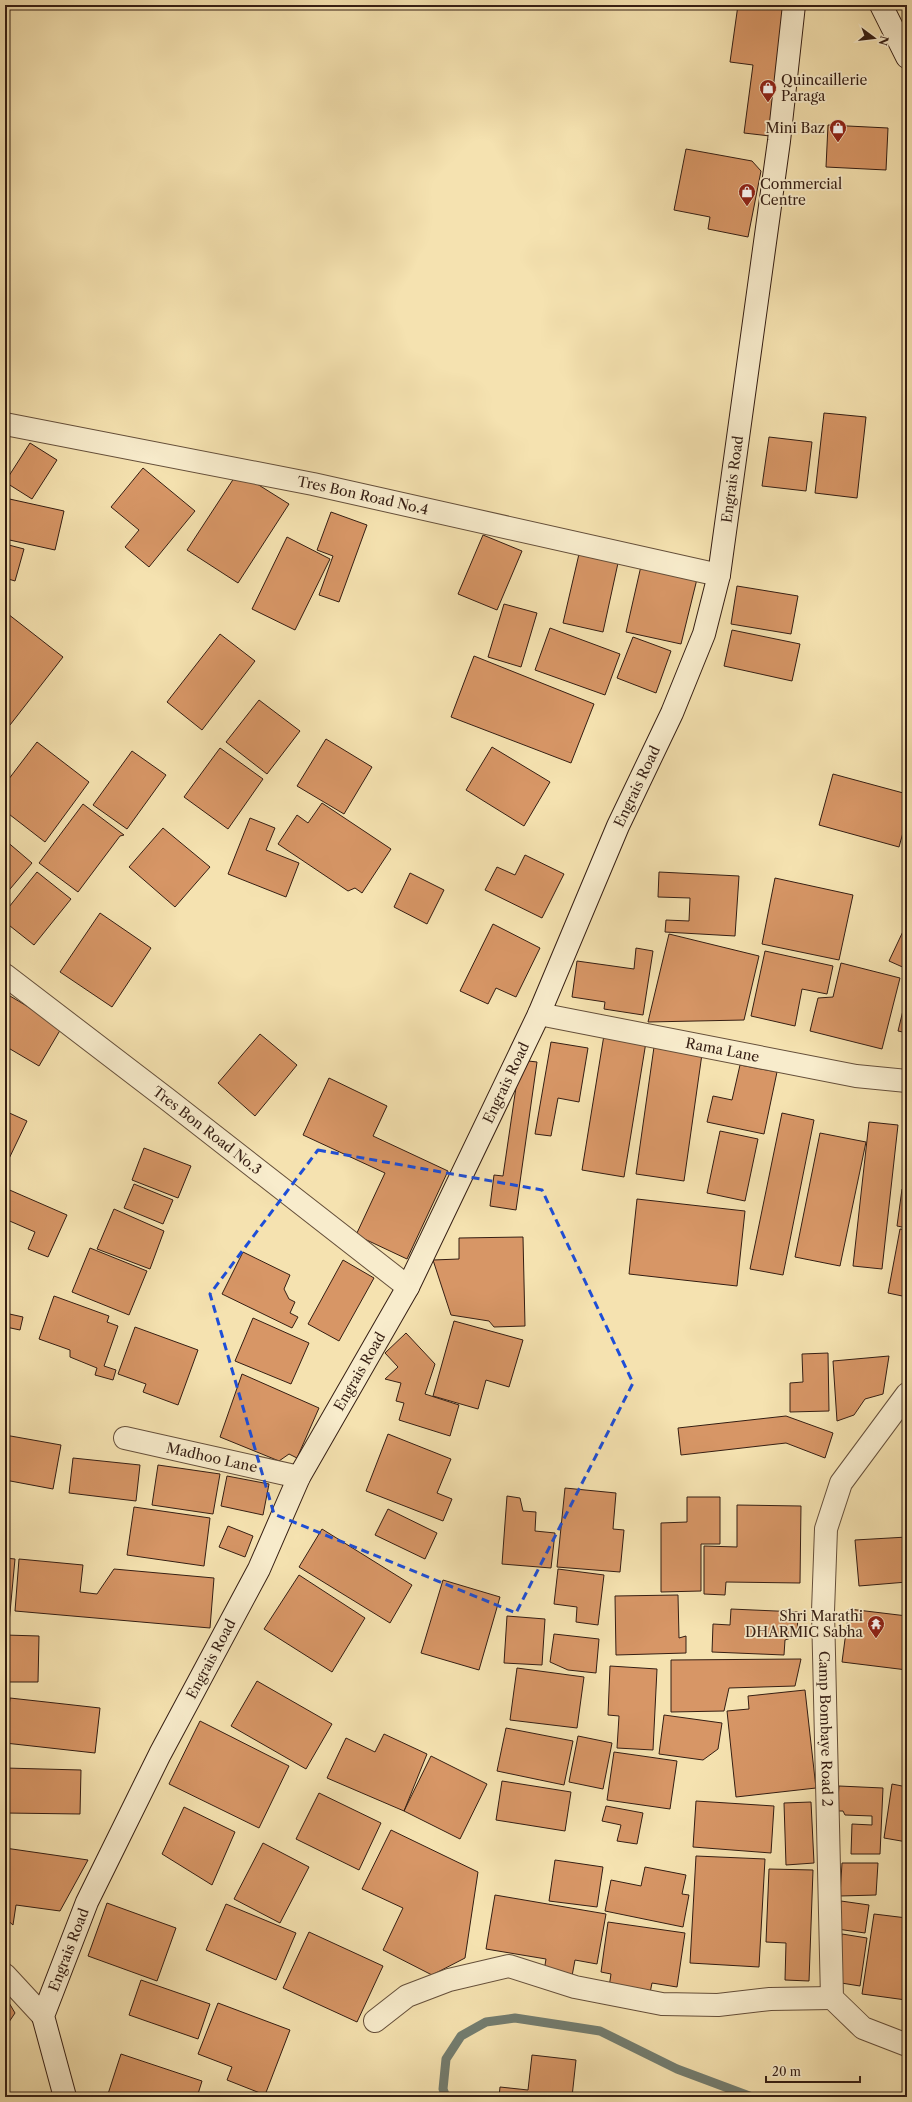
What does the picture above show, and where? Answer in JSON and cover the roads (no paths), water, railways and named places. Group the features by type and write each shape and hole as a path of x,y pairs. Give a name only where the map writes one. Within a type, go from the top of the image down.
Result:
{"street":[{"name":"Engrais Road","path":"43,2016 87,1902 160,1754 259,1569 299,1477 408,1287 539,1014 618,826 672,713 704,634 719,575 779,141 794,5"},
{"path":"880,5 907,57"},
{"name":"Tres Bon Road No.4","path":"5,424 313,484 719,575"},
{"name":"Tres Bon Road No.3","path":"5,975 161,1094 408,1287"},
{"name":"Rama Lane","path":"539,1014 856,1076 907,1081"},
{"name":"Camp Bombaye Road 2","path":"832,1998 823,1611 826,1529 840,1483 907,1394"},
{"name":"Madhoo Lane","path":"125,1438 299,1477"},
{"path":"375,2021 407,1996 449,1980 509,1966 575,1987 662,2004 718,2005 770,1999 832,1998 863,2028 907,2046"},
{"path":"5,1975 43,2016 65,2097"}],"waterway":[{"path":"446,2097 443,2089 446,2059 461,2036 486,2022 515,2018 600,2031 677,2069 752,2097"}],"place":[{"name":"Quincaillerie Paraga","path":"768,103"},
{"name":"Mini Baz","path":"838,143"},
{"name":"Commercial Centre","path":"747,207"},
{"name":"Shri Marathi DHARMIC Sabha","path":"876,1639"}]}
